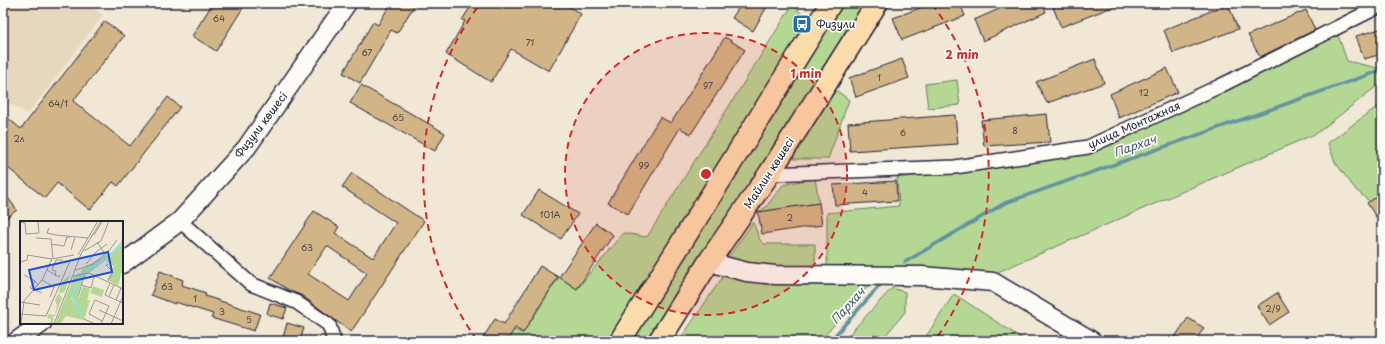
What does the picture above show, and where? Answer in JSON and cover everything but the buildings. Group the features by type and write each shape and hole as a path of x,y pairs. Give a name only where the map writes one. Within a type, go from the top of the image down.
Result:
{"main road":[{"path":"620,341 831,3"},
{"name":"Майлин көшесі","path":"659,341 710,260 769,174 877,3"}],"street":[{"name":"Физули көшесі","path":"123,263 180,221 248,147 347,3"},
{"name":"улица Монтажная","path":"769,174 955,167 1088,147 1220,86 1382,5"},
{"path":"180,221 251,284 296,302 329,325 334,341"},
{"path":"710,260 720,265 747,272 775,275 922,276 993,282 1092,341"},
{"path":"17,341 41,324"}],"shaded area":[{"path":"3,3 86,3 103,15 28,114 3,100"}],"green space":[{"path":"837,3 865,3 781,138 647,341 627,341"},
{"path":"793,4 809,23 611,341 507,341 513,330 523,333 559,277 577,289 623,233 647,237"},
{"path":"1338,35 1347,61 1382,69 1382,82 1317,133 991,275 827,268 827,213 899,206 897,178 1072,156 1109,146"},
{"path":"957,80 960,105 928,108 925,84"},
{"path":"836,90 849,100 828,159 791,159"},
{"path":"1382,103 1382,212 1356,190 1335,162 1328,143"},
{"path":"815,178 819,203 758,212 766,207 783,185"},
{"path":"753,222 760,240 764,244 815,244 815,273 726,261"},
{"path":"724,275 755,280 870,284 820,341 679,341"},
{"path":"892,288 905,292 905,312 881,341 843,341"},
{"path":"954,294 1026,341 923,341"}],"waterway":[{"name":"Пархач","path":"905,262 1005,203 1382,70"},
{"name":"Пархач","path":"830,341 881,284"}],"place":[{"name":"Физули","path":"802,24"}]}
